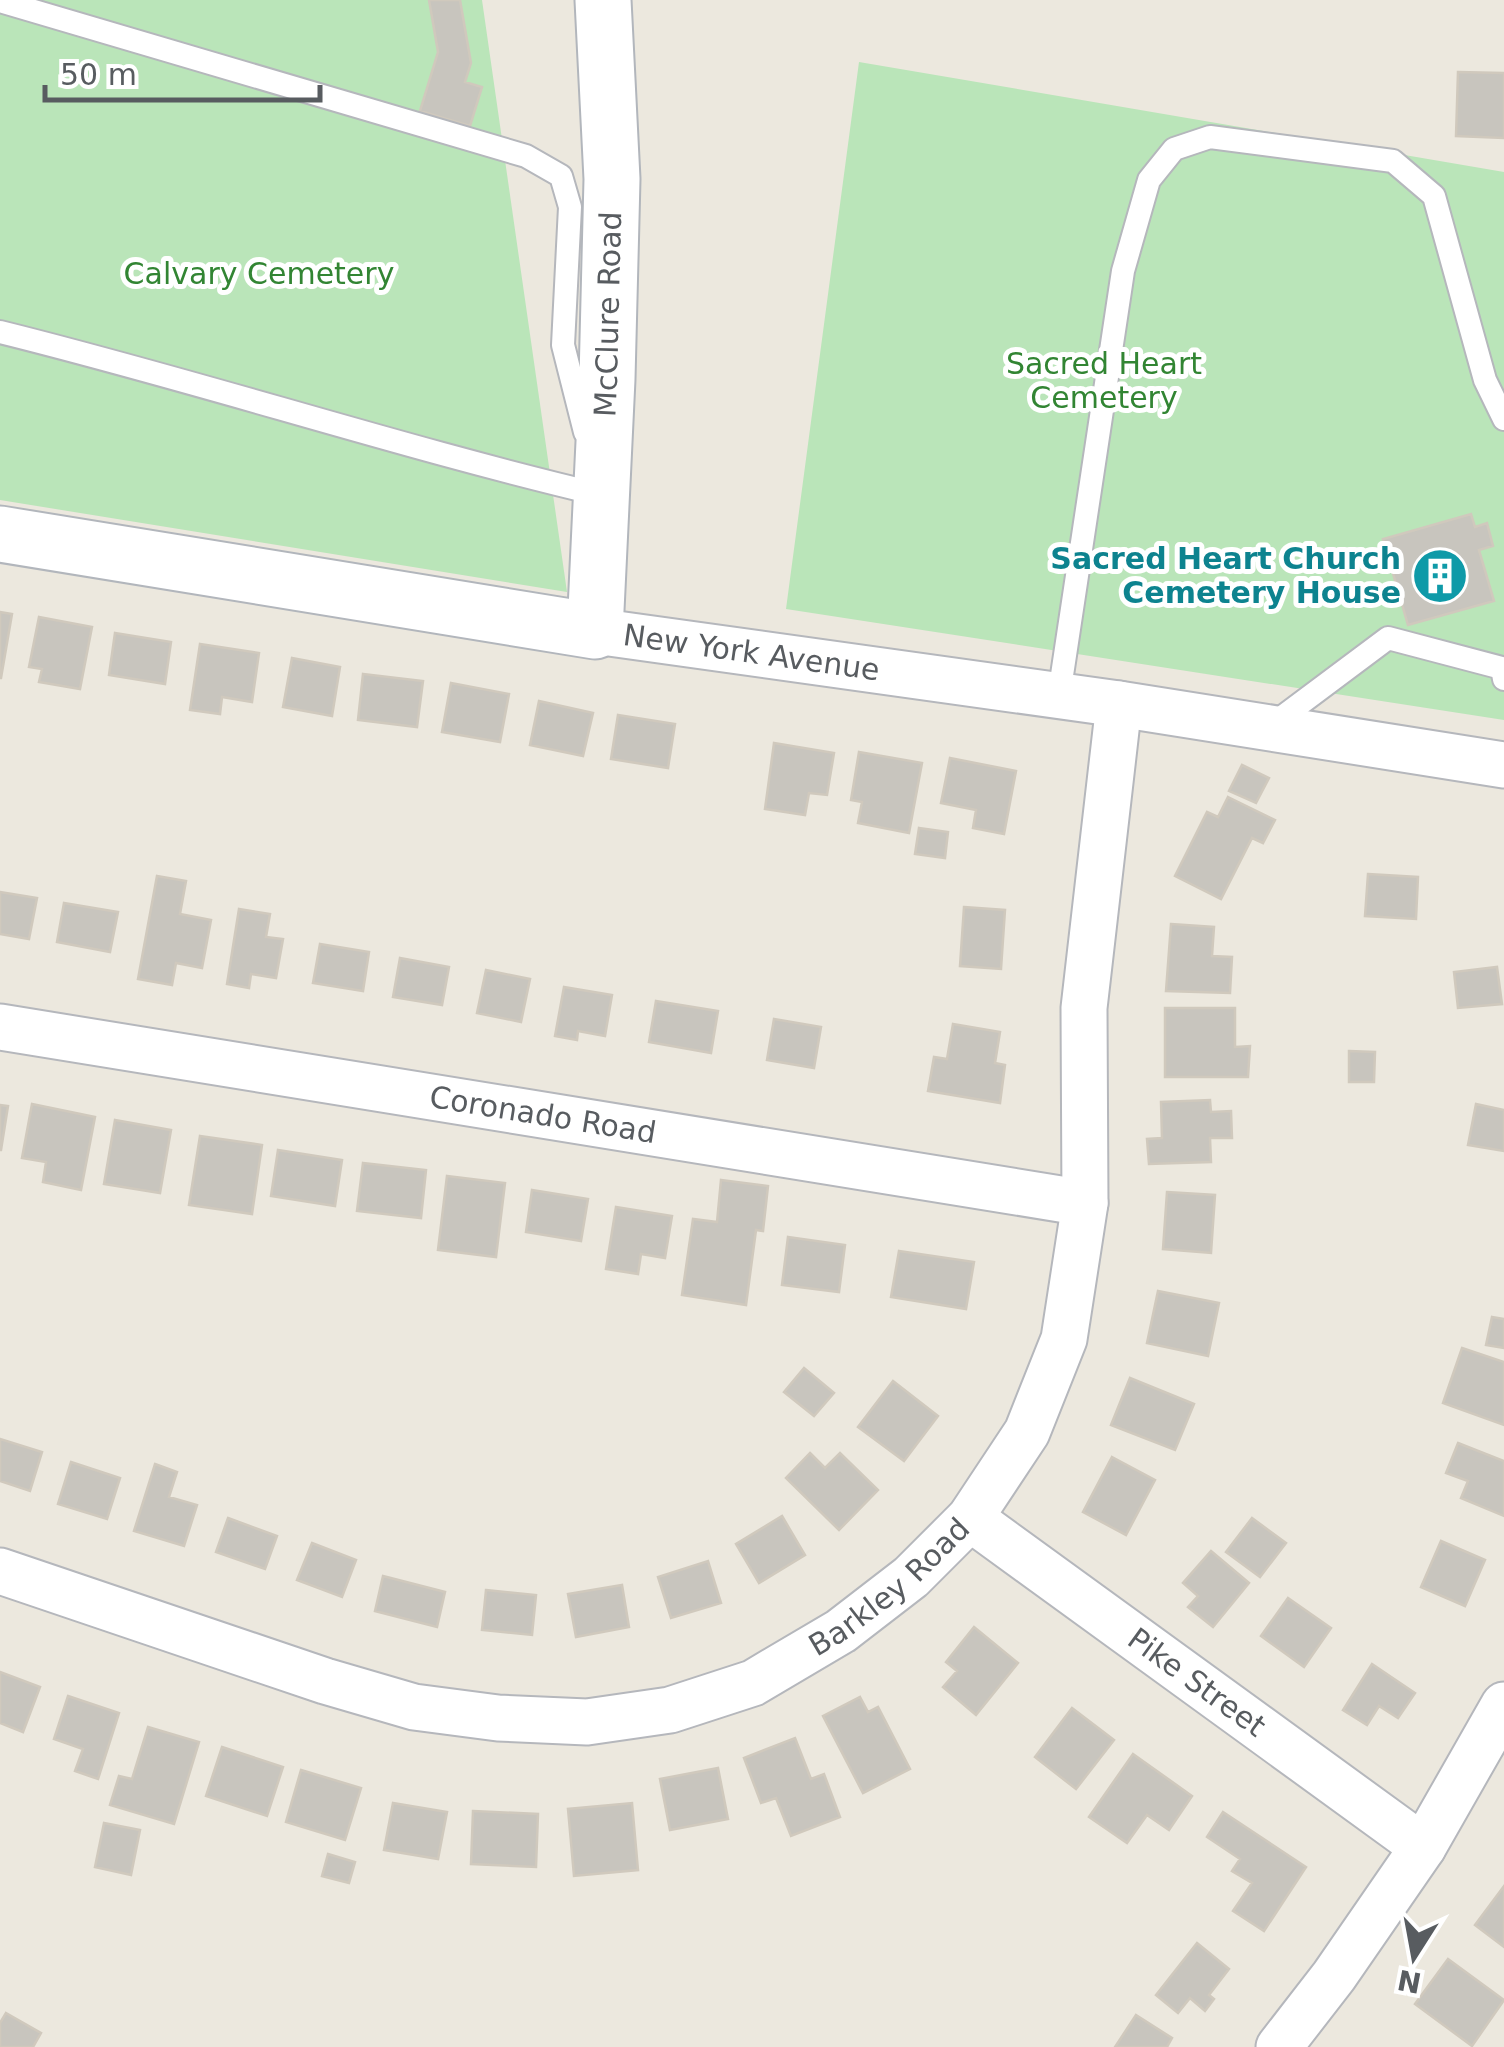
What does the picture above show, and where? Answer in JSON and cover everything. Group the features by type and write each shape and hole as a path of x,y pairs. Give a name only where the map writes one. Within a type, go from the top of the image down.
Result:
{"street":[{"name":"McClure Road","path":"595,631 612,179 603,0"},
{"name":"New York Avenue","path":"0,534 595,631 1120,704 1504,765"},
{"name":"Barkley Road","path":"0,1571 414,1707 498,1718 587,1722 670,1710 753,1684 841,1631 911,1577 970,1518 1028,1432 1064,1339 1085,1203 1084,1008 1120,704"},
{"name":"Coronado Road","path":"0,1027 1085,1203"},
{"name":"Pike Street","path":"970,1518 1423,1848"},
{"path":"1279,2047 1423,1848 1504,1705"}],"lane":[{"path":"0,1 526,156 562,176 570,207 562,345 602,495 0,332"},
{"path":"1059,696 1123,270 1149,180 1174,149 1210,137 1393,161 1434,196 1485,380 1504,420"},
{"path":"1268,728 1388,638 1502,668 1504,679"}],"green space":[{"name":"Calvary Cemetery","path":"0,0 482,0 567,592 0,500"},
{"name":"Sacred Heart Cemetery","path":"859,62 1504,172 1504,720 786,609"}],"building":[{"path":"429,0 460,0 471,63 465,82 482,87 470,126 420,111 438,52"},
{"path":"1458,72 1504,73 1504,138 1456,136"},
{"name":"Sacred Heart Church Cemetery House","path":"1471,514 1475,527 1487,523 1493,546 1479,550 1494,601 1408,625 1383,539"},
{"path":"0,612 12,614 1,678 0,678"},
{"path":"39,617 92,627 80,689 39,682 42,669 29,667"},
{"path":"115,633 171,642 165,684 109,675"},
{"path":"200,644 259,653 252,702 222,697 220,714 190,710"},
{"path":"292,658 340,667 332,716 283,707"},
{"path":"363,674 423,681 417,727 358,720"},
{"path":"451,683 509,694 500,742 442,732"},
{"path":"539,701 593,713 583,756 530,745"},
{"path":"618,715 675,724 668,768 611,759"},
{"path":"774,743 834,753 827,795 809,793 805,815 765,809"},
{"path":"859,752 922,763 909,833 858,823 862,802 851,800"},
{"path":"950,758 1016,771 1004,834 973,828 976,810 941,803"},
{"path":"1242,765 1269,778 1256,803 1229,791"},
{"path":"1228,797 1275,820 1263,843 1252,838 1221,899 1175,876 1207,812 1218,817"},
{"path":"919,828 948,832 945,858 915,854"},
{"path":"1368,874 1418,877 1416,919 1365,916"},
{"path":"157,876 186,881 180,914 211,920 202,968 176,963 172,985 138,979"},
{"path":"0,892 37,898 29,939 0,934"},
{"path":"64,903 118,912 110,952 57,942"},
{"path":"964,907 1005,910 1001,969 960,966"},
{"path":"239,909 270,914 266,937 283,939 276,978 251,974 249,988 227,984"},
{"path":"1171,924 1214,927 1212,956 1232,957 1230,993 1166,991"},
{"path":"320,944 369,952 363,991 313,983"},
{"path":"400,958 449,967 442,1005 393,997"},
{"path":"1497,967 1502,1004 1458,1008 1454,972"},
{"path":"486,970 530,979 521,1022 477,1013"},
{"path":"564,987 612,995 605,1036 578,1031 577,1040 555,1036"},
{"path":"656,1001 718,1011 711,1053 649,1042"},
{"path":"1165,1008 1235,1008 1235,1047 1250,1046 1248,1077 1165,1077"},
{"path":"774,1019 821,1027 814,1068 767,1060"},
{"path":"953,1024 1000,1032 995,1063 1005,1065 1000,1103 928,1091 934,1057 947,1059"},
{"path":"1349,1051 1375,1052 1374,1082 1349,1082"},
{"path":"1210,1100 1211,1112 1231,1111 1232,1138 1210,1138 1211,1162 1149,1164 1147,1139 1162,1138 1161,1102"},
{"path":"32,1104 95,1117 81,1190 43,1182 46,1162 22,1158"},
{"path":"1476,1104 1504,1110 1504,1151 1468,1145"},
{"path":"0,1105 8,1106 1,1150 0,1150"},
{"path":"115,1120 171,1130 160,1193 104,1184"},
{"path":"200,1136 262,1145 252,1214 189,1205"},
{"path":"278,1150 342,1160 335,1206 271,1196"},
{"path":"363,1163 426,1170 421,1218 357,1211"},
{"path":"447,1176 505,1183 496,1257 438,1250"},
{"path":"721,1180 768,1186 763,1231 756,1230 746,1305 682,1295 693,1219 717,1222"},
{"path":"532,1190 588,1199 581,1241 526,1232"},
{"path":"1167,1192 1215,1195 1211,1253 1163,1249"},
{"path":"616,1207 672,1216 665,1258 641,1254 638,1274 606,1269"},
{"path":"788,1237 845,1245 839,1292 782,1285"},
{"path":"899,1251 974,1262 966,1309 891,1297"},
{"path":"1158,1291 1219,1303 1208,1356 1147,1343"},
{"path":"1492,1317 1504,1319 1504,1348 1486,1345"},
{"path":"1462,1348 1504,1362 1504,1425 1443,1403"},
{"path":"804,1368 834,1393 814,1416 784,1392"},
{"path":"1130,1378 1194,1404 1175,1450 1111,1425"},
{"path":"893,1381 938,1416 904,1461 858,1427"},
{"path":"0,1439 42,1452 30,1491 0,1481"},
{"path":"1458,1443 1504,1461 1504,1516 1461,1498 1468,1481 1446,1473"},
{"path":"810,1453 825,1468 840,1453 878,1490 839,1530 786,1478"},
{"path":"1112,1457 1155,1480 1126,1535 1083,1512"},
{"path":"71,1462 120,1478 107,1519 58,1504"},
{"path":"155,1464 177,1472 169,1497 197,1505 184,1546 134,1531"},
{"path":"782,1516 805,1555 759,1583 736,1544"},
{"path":"228,1518 277,1536 265,1569 216,1552"},
{"path":"1252,1518 1286,1543 1260,1577 1226,1552"},
{"path":"1441,1541 1485,1560 1465,1606 1421,1587"},
{"path":"312,1543 356,1560 342,1597 297,1580"},
{"path":"1211,1551 1249,1583 1213,1627 1188,1607 1198,1596 1183,1583"},
{"path":"708,1561 721,1603 671,1618 658,1577"},
{"path":"383,1576 445,1592 437,1627 375,1611"},
{"path":"622,1585 629,1627 576,1637 568,1594"},
{"path":"486,1590 536,1595 532,1635 482,1630"},
{"path":"1288,1598 1331,1628 1304,1667 1261,1636"},
{"path":"974,1627 1018,1663 976,1715 943,1687 957,1671 946,1662"},
{"path":"1372,1664 1415,1693 1398,1718 1379,1706 1367,1725 1343,1710"},
{"path":"0,1672 40,1687 23,1732 0,1723"},
{"path":"68,1696 119,1713 98,1779 75,1771 83,1749 54,1739"},
{"path":"860,1697 868,1712 878,1707 910,1769 863,1793 823,1716"},
{"path":"1072,1708 1114,1740 1076,1789 1035,1757"},
{"path":"148,1727 199,1742 174,1824 110,1805 119,1776 132,1779"},
{"path":"795,1738 811,1779 824,1774 840,1817 791,1836 776,1798 761,1803 744,1758"},
{"path":"222,1747 283,1767 267,1816 206,1796"},
{"path":"1133,1754 1192,1796 1169,1830 1147,1815 1127,1843 1089,1817"},
{"path":"718,1768 728,1819 670,1830 660,1779"},
{"path":"301,1770 361,1788 345,1840 286,1822"},
{"path":"393,1803 447,1812 438,1859 384,1850"},
{"path":"632,1803 638,1870 574,1876 568,1809"},
{"path":"473,1811 538,1814 536,1867 471,1864"},
{"path":"1223,1812 1306,1867 1264,1931 1233,1911 1252,1883 1232,1871 1240,1859 1207,1837"},
{"path":"104,1823 140,1830 131,1875 95,1867"},
{"path":"328,1854 355,1862 349,1883 322,1876"},
{"path":"1504,1886 1504,1947 1475,1925"},
{"path":"1197,1943 1229,1969 1209,1995 1214,1999 1205,2011 1190,1998 1178,2013 1156,1995"},
{"path":"1448,1959 1504,2000 1472,2046 1415,2004"},
{"path":"6,2013 41,2033 33,2047 0,2047 0,2023"},
{"path":"1136,2015 1172,2038 1167,2047 1115,2047"}],"place":[{"name":"Sacred Heart Church Cemetery House","path":"1440,576"}]}
